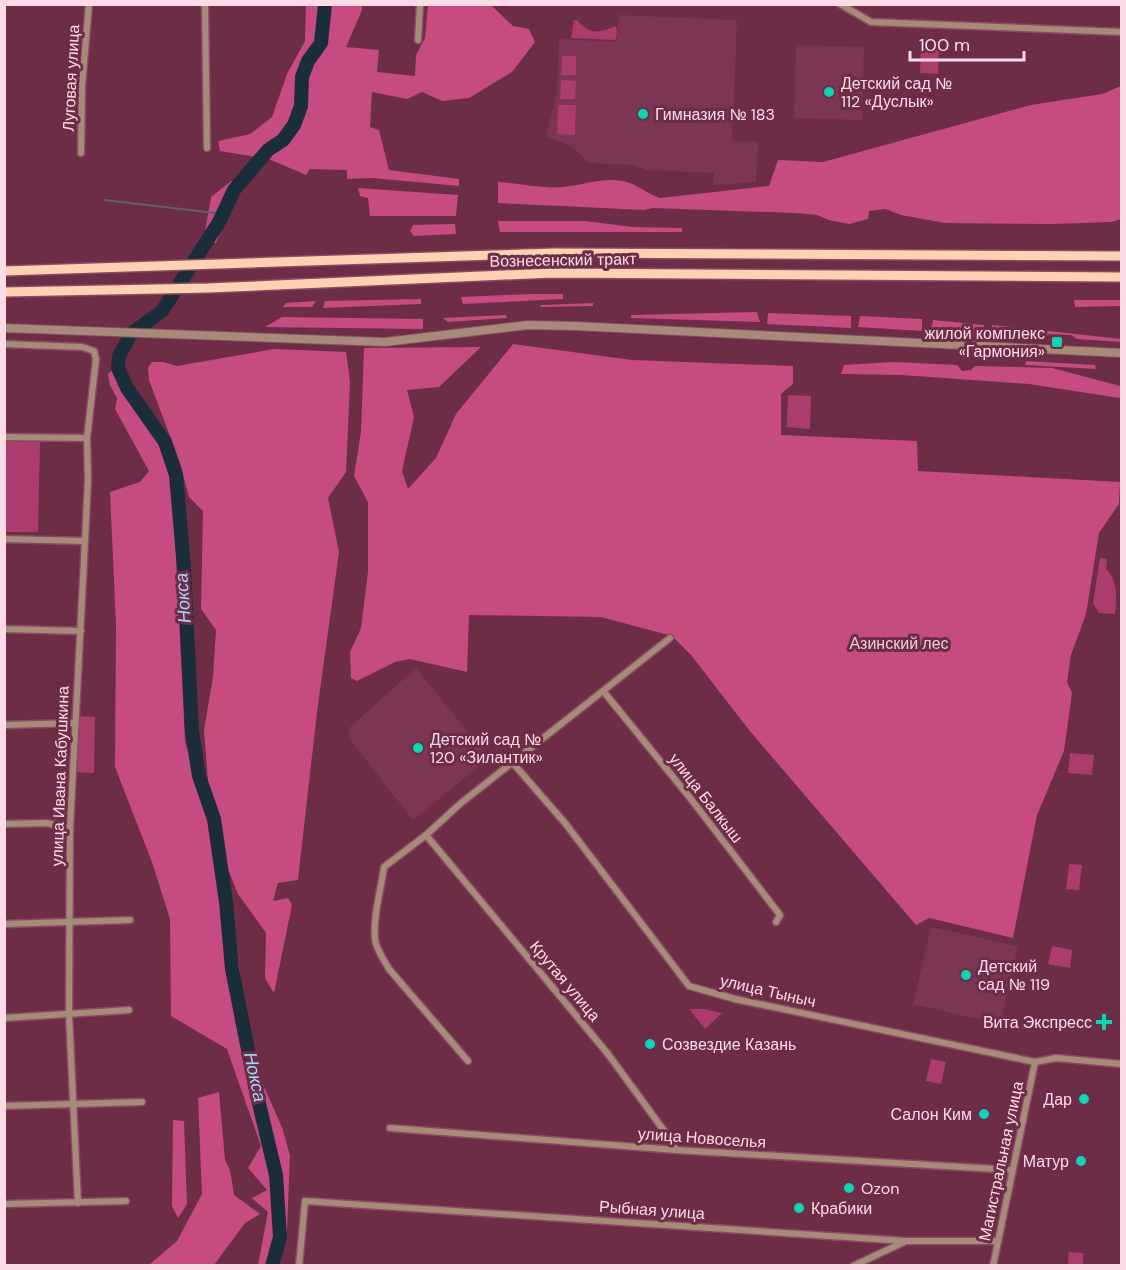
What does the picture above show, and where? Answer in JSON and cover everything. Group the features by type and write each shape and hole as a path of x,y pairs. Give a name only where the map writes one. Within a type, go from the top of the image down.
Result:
{"main road":[{"name":"Вознесенский тракт","path":"4,271 555,253 1122,256"},
{"name":"Вознесенский тракт","path":"4,292 208,288 552,273 1122,278"}],"street":[{"name":"Луговая улица","path":"81,153 82,86 89,4"},
{"path":"205,4 207,148"},
{"path":"418,40 420,4"},
{"path":"840,4 871,22 1122,32"},
{"path":"4,328 385,342 518,326 575,326 1122,353"},
{"name":"улица Ивана Кабушкина","path":"4,344 82,347 94,351 96,373 87,438 86,541 69,828 69,1015 78,1203"},
{"path":"4,437 87,438"},
{"path":"4,539 86,541"},
{"path":"4,629 81,631"},
{"path":"468,1061 389,969 375,940 384,867 426,836 461,803 670,638"},
{"name":"улица Балкыш","path":"604,692 780,915 776,922"},
{"path":"4,725 75,723"},
{"name":"улица Тыныч","path":"512,762 565,823 689,986 747,1001 1035,1062 1056,1058 1122,1064"},
{"path":"4,824 46,824 69,828"},
{"name":"Крутая улица","path":"426,836 608,1054 676,1150"},
{"path":"4,924 130,920"},
{"path":"4,1018 129,1010"},
{"name":"Магистральная улица","path":"993,1266 1035,1062"},
{"path":"4,1106 142,1102"},
{"name":"улица Новоселья","path":"390,1128 676,1150 1012,1170"},
{"path":"4,1204 126,1200"},
{"name":"Рыбная улица","path":"299,1266 305,1201 906,1241 997,1241"},
{"path":"853,1266 906,1241"}],"shaded area":[{"name":"Гимназия № 183","path":"619,15 737,20 732,141 758,142 756,182 713,185 714,173 647,170 634,165 589,163 571,146 546,137 557,90 559,39 617,42"},
{"path":"574,20 594,31 615,26 616,40 571,38"},
{"name":"Детский сад № 112 «Дуслык»","path":"796,45 864,47 862,120 794,118"},
{"path":"921,49 939,49 938,74 920,73"},
{"path":"562,56 576,56 576,75 561,75"},
{"path":"561,80 576,81 575,99 560,99"},
{"path":"558,105 576,105 575,135 557,134"},
{"path":"788,395 811,396 810,429 787,427"},
{"path":"5,441 40,442 38,532 5,532"},
{"path":"1100,558 1107,559 1106,569 1115,584 1115,614 1099,613 1093,603"},
{"name":"Детский сад № 120 «Зилантик»","path":"416,668 489,758 413,820 349,738 349,728"},
{"path":"78,716 95,717 94,773 77,772"},
{"path":"1070,753 1094,755 1092,775 1068,773"},
{"path":"1069,864 1082,865 1079,890 1066,889"},
{"name":"Детский сад № 119","path":"931,927 1018,946 1000,1024 913,1004"},
{"path":"1052,946 1072,950 1070,968 1048,964"},
{"path":"689,1009 704,1009 722,1013 705,1029"},
{"path":"931,1059 946,1062 941,1084 926,1081"},
{"path":"1069,1252 1083,1253 1083,1265 1068,1265"}],"green space":[{"path":"480,4 492,6 513,26 529,29 535,42 512,72 469,98 442,101 422,92 407,99 372,92 370,127 379,130 389,170 459,179 459,186 372,178 347,179 347,170 310,169 306,175 269,159 220,151 218,141 250,134 272,117 287,74 305,41 306,5 362,5 346,47 379,50 377,72 415,76 416,55 425,38 428,5"},
{"path":"1121,86 1121,219 1112,222 945,223 901,215 886,209 869,211 868,219 849,224 817,215 796,213 653,208 644,210 498,203 498,182 555,187 615,180 633,184 660,198 769,186 778,160 823,162 1031,105 1102,94"},
{"path":"231,181 239,186 216,243 204,238 211,197"},
{"path":"358,188 458,195 456,216 370,216 368,198 360,196"},
{"path":"498,221 585,221 633,227 682,228 682,232 500,232"},
{"path":"455,224 456,234 414,236 410,231 413,225"},
{"path":"563,294 563,299 463,304 461,297"},
{"path":"421,299 421,304 323,308 325,301"},
{"path":"1074,300 1121,300 1121,306 1075,307"},
{"path":"316,301 312,307 283,307 286,303"},
{"path":"593,303 593,306 540,307 541,305"},
{"path":"757,312 760,322 631,318 631,315"},
{"path":"768,313 851,316 851,328 767,324"},
{"path":"506,315 507,318 448,322 443,318"},
{"path":"860,316 922,319 922,331 858,327"},
{"path":"282,317 423,319 423,329 265,327"},
{"path":"933,320 984,325 983,336 931,331"},
{"path":"992,325 1121,339 1121,342 1077,339 1071,335 1049,334 1044,338 991,336"},
{"name":"Азинский лес","path":"513,344 632,360 793,366 793,384 781,394 781,435 917,441 918,471 1120,482 1119,504 1099,533 1086,614 1071,655 1067,682 1072,693 1064,751 1037,815 1013,938 929,918 916,925 749,730 691,655 672,636 601,617 469,615 467,672 410,659 395,662 357,681 351,678 350,652 361,628 368,572 368,502 354,476 361,432 364,348 481,347 439,387 407,390 414,417 402,471 408,489 436,458 456,414"},
{"path":"274,349 346,352 350,382 346,472 328,498 339,552 317,712 298,880 278,883 273,901 288,898 292,905 274,993 265,978 266,933 238,894 216,839 210,807 204,730 213,677 216,630 201,609 203,511 189,497 180,463 149,380 148,368 152,362 177,366"},
{"path":"1026,361 1095,365 1096,369 1025,365"},
{"path":"894,362 957,365 962,371 971,370 975,366 1052,368 1120,386 1121,396 1119,398 1029,384 901,375 841,374 844,365"},
{"path":"115,368 121,386 162,444 172,475 185,741 232,906 249,1032 263,1084 283,1130 290,1156 287,1229 275,1265 258,1265 268,1212 252,1198 267,1190 248,1168 261,1146 227,1049 171,1016 170,919 152,862 115,767 116,625 110,492 140,482 149,471 115,409 117,398 110,385 108,374"},
{"path":"219,1092 225,1160 230,1170 234,1195 260,1214 245,1223 214,1265 149,1265 177,1241 202,1194 198,1098"},
{"path":"173,1120 184,1121 187,1204 178,1218 172,1206"}],"waterway":[{"name":"Нокса","path":"272,1266 280,1237 276,1175 257,1095 232,969 226,902 214,819 199,776 192,731 184,568 176,475 165,442 127,388 118,368 119,356 131,334 162,311 219,222 234,190 268,150 283,140 294,125 301,106 302,77 308,61 321,43 325,4"},
{"path":"105,200 223,214"}],"place":[{"name":"Детский сад № 112 «Дуслык»","path":"829,92"},
{"name":"Гимназия № 183","path":"643,114"},
{"name":"жилой комплекс «Гармония»","path":"1057,342"},
{"name":"Детский сад № 120 «Зилантик»","path":"418,748"},
{"name":"Детский сад № 119","path":"966,975"},
{"name":"Вита Экспресс","path":"1104,1022"},
{"name":"Созвездие Казань","path":"650,1044"},
{"name":"Дар","path":"1084,1099"},
{"name":"Салон Ким","path":"984,1114"},
{"name":"Матур","path":"1081,1161"},
{"name":"Ozon","path":"849,1188"},
{"name":"Крабики","path":"799,1208"}]}
